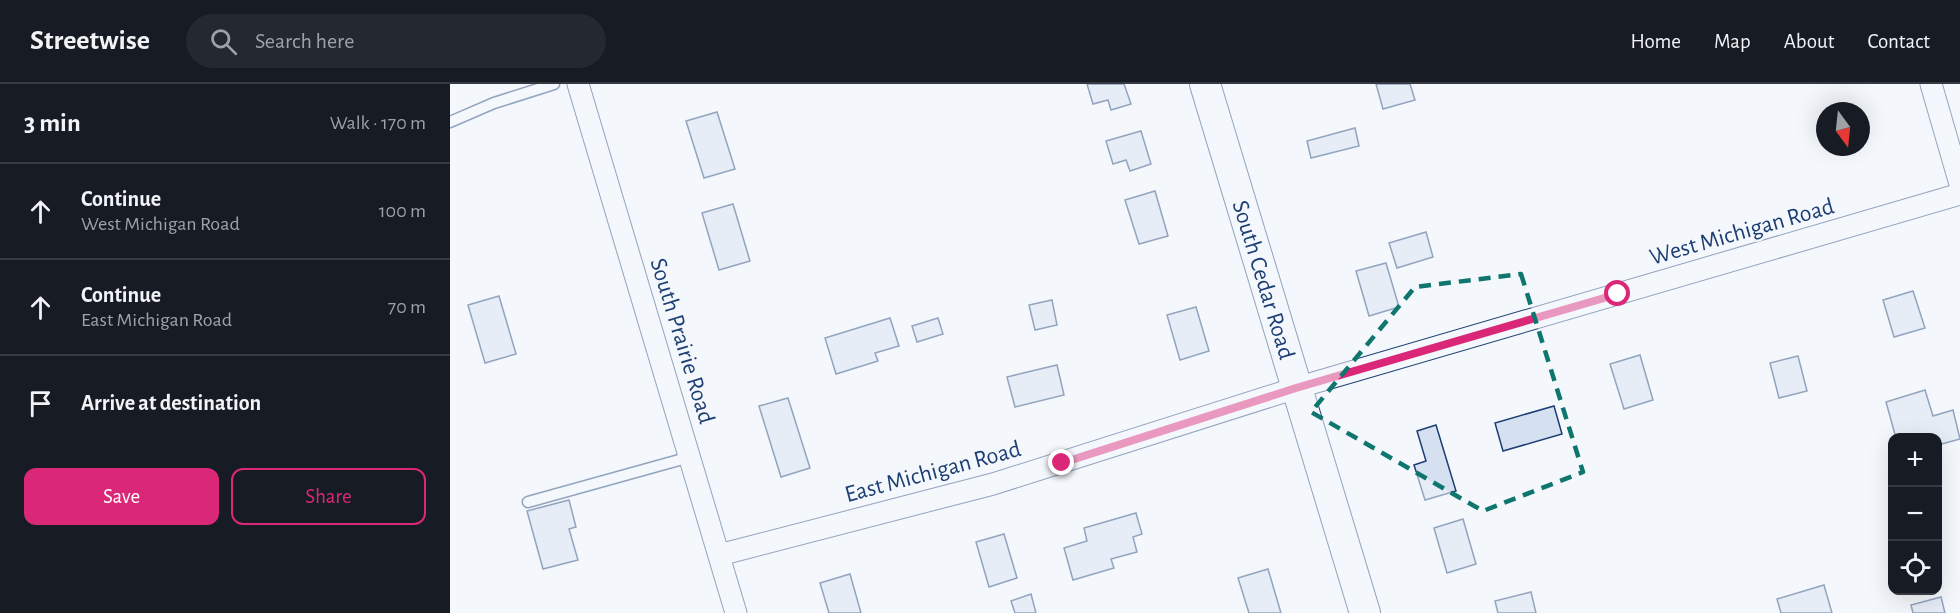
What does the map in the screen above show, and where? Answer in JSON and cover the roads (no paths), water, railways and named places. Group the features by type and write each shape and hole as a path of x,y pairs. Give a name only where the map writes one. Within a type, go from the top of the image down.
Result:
{"main road":[{"name":"South Cedar Road","path":"1205,84 1365,613"}],"street":[{"name":"South Prairie Road","path":"578,84 736,613"},
{"path":"1931,84 1960,184"},
{"name":"West Michigan Road","path":"1296,388 1960,194"},
{"name":"East Michigan Road","path":"719,555 993,484 1296,388"}],"lane":[{"path":"450,122 494,103 554,84"},
{"path":"528,502 690,457"}]}
